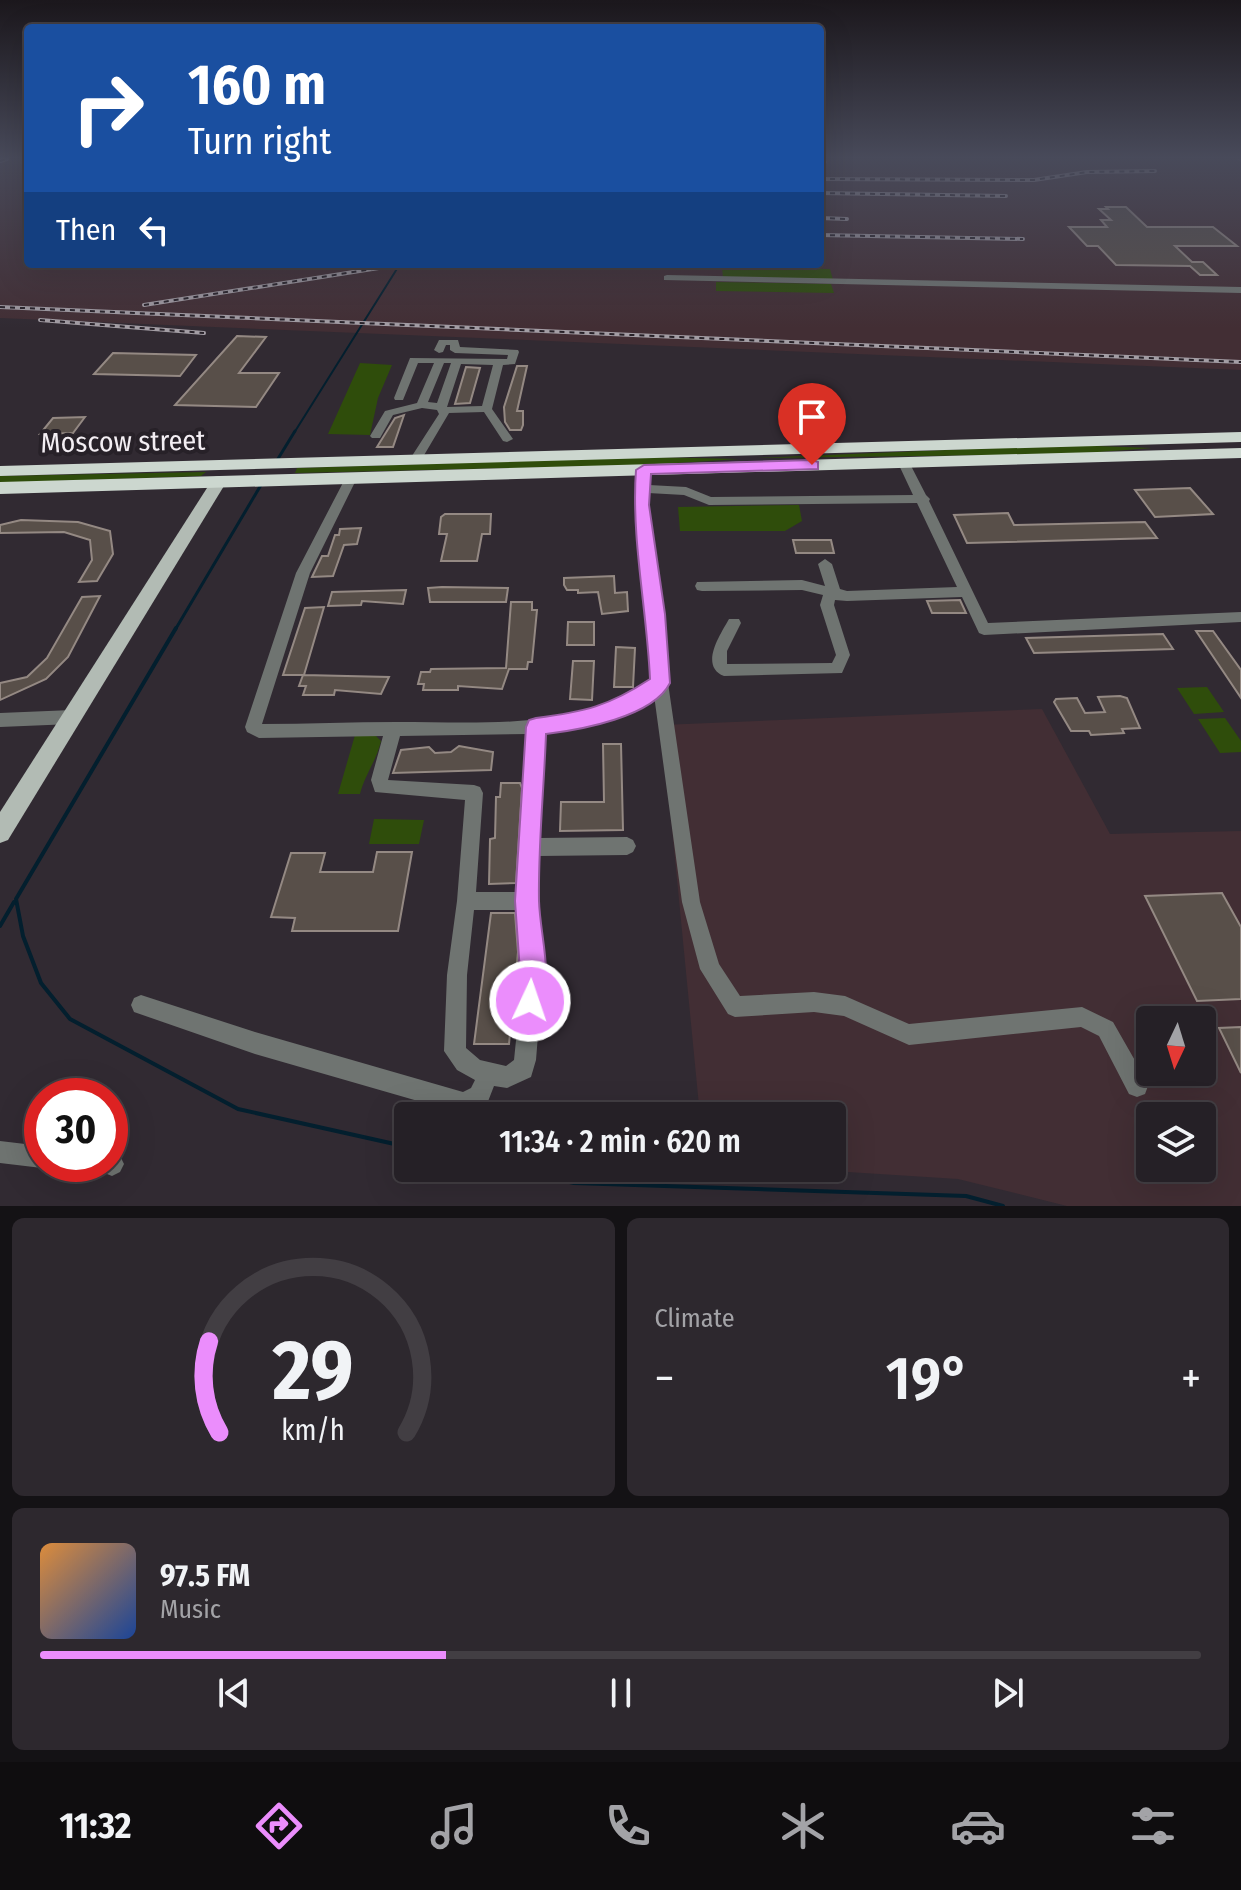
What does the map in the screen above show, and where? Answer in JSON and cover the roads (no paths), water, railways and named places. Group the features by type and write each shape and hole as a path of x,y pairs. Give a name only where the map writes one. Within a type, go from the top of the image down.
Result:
{"highway":[{"path":"295,471 351,478 643,479 748,458 1135,439 1241,441"},
{"path":"1135,439 1153,446 1155,454 1150,456"},
{"path":"0,488 227,481 416,459 748,458 904,463 1150,456 1241,441"},
{"name":"Moscow street","path":"0,471 247,464 295,471"}],"main road":[{"path":"0,832 227,481"}],"street":[{"path":"667,278 1241,290"},
{"path":"399,398 414,360 448,356 514,352 512,362 448,356"},
{"path":"422,405 448,356"},
{"path":"416,459 443,408 448,356"},
{"path":"499,362 487,409 507,439"},
{"path":"376,436 389,413 422,405 487,409"},
{"path":"904,463 984,629 1241,617"},
{"path":"351,478 303,573 253,727 259,731 536,727 591,720 627,706 660,683"},
{"path":"924,499 709,501 643,479 641,505 656,614 660,683 691,902 710,969 735,1007 814,1002 845,1006 909,1035 1082,1017 1106,1029 1136,1084"},
{"path":"734,623 720,651 720,666 724,670 837,669 843,655 827,605 832,594 825,564"},
{"path":"702,586 802,585 832,594 967,592"},
{"path":"0,720 72,717"},
{"path":"394,728 379,780 381,787 474,793 457,975 455,1051 459,1060 488,1074 507,1077 523,1069 533,972 527,901 536,727"},
{"path":"530,847 627,846"},
{"path":"466,901 527,901"},
{"path":"141,1005 255,1043 463,1103 479,1096 488,1074"},
{"path":"0,1152 24,1155"}],"waterway":[{"path":"294,433 397,268"},
{"path":"276,462 295,431"},
{"path":"175,630 261,485"},
{"path":"176,628 16,899 23,936 41,983 70,1019 238,1109 394,1144"},
{"path":"0,926 14,902"},
{"path":"569,1182 966,1196 1003,1206"}],"railway":[{"path":"824,218 847,219"},
{"path":"824,235 1023,239"},
{"path":"144,305 379,268"},
{"path":"0,307 1241,362"},
{"path":"40,320 204,333"}]}
